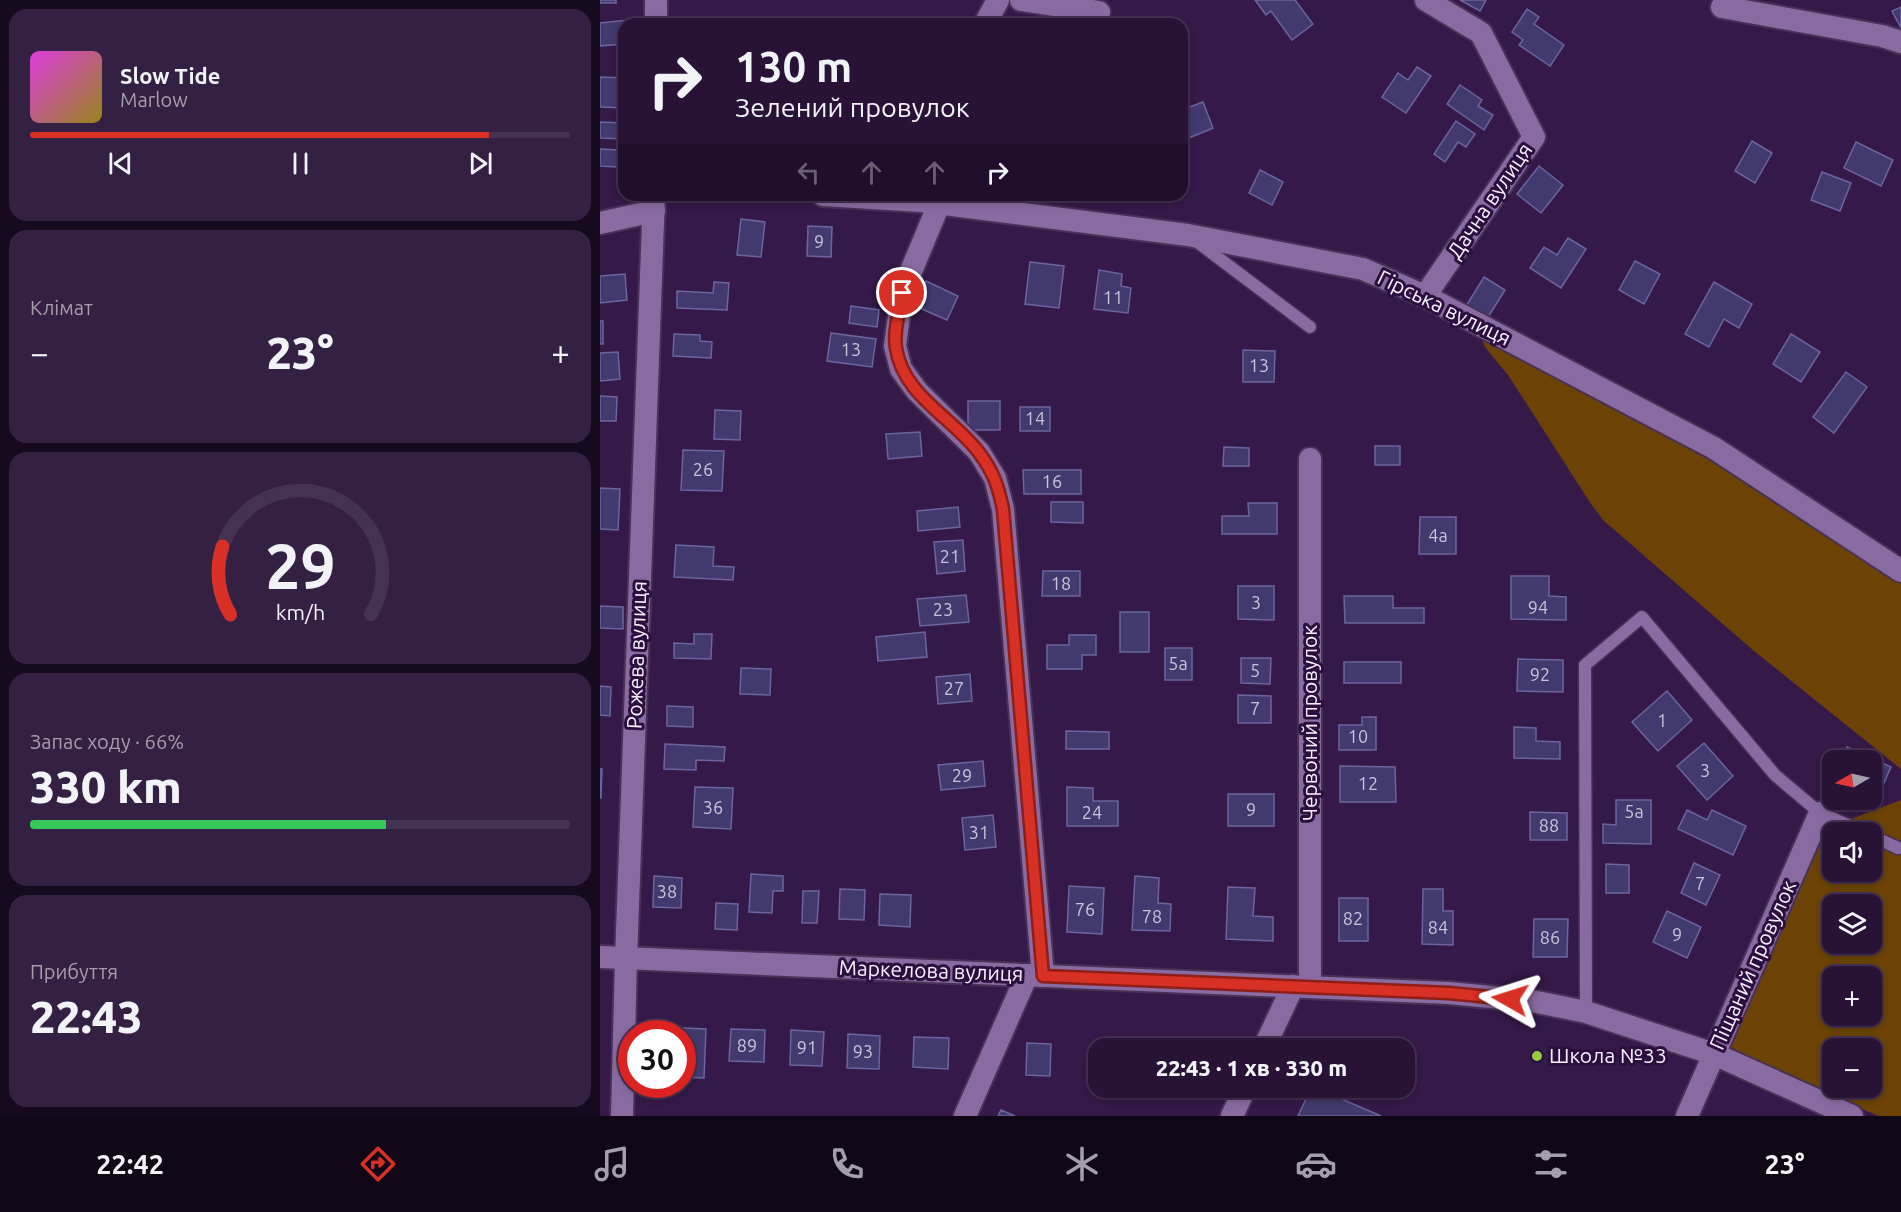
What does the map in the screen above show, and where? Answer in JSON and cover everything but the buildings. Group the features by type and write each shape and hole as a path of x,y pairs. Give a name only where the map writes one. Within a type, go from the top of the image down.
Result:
{"street":[{"path":"656,0 656,18"},
{"path":"988,18 998,0"},
{"path":"1021,0 1100,12"},
{"name":"Дачна вулиця","path":"1425,296 1534,137 1481,33 1426,0"},
{"path":"1722,7 1882,36 1901,42"},
{"path":"928,201 902,293 895,346 901,369 917,391 979,452 995,478 1003,509 1035,976 965,1116"},
{"name":"Гірська вулиця","path":"935,201 1188,235 1363,269 1425,296 1714,448 1901,571"},
{"path":"600,223 654,203"},
{"name":"Рожева вулиця","path":"622,1116 654,203"},
{"name":"Червоний провулок","path":"1270,1038 1301,987 1310,459"},
{"name":"Піщаний провулок","path":"1687,1116 1820,813"},
{"name":"Маркелова вулиця","path":"600,957 1301,987 1490,996 1532,1001 1586,1012 1714,1054 1852,1116"},
{"path":"1232,1116 1240,1098"}],"lane":[{"path":"1188,235 1310,327"},
{"path":"1586,1012 1585,665 1642,617 1775,775 1820,813 1841,822"},
{"path":"1882,841 1898,848"}],"shaded area":[{"path":"1485,334 1711,452 1901,576 1901,769 1882,754 1882,750 1877,750 1754,651 1603,520 1508,375 1485,347 1482,339"},
{"path":"1901,800 1901,1116 1878,1116 1838,1098 1882,1098 1882,1038 1822,1038 1822,1091 1728,1048 1822,836 1822,882 1882,882 1882,822 1843,822 1875,810 1882,810 1882,807"}],"place":[{"name":"Школа №33","path":"1537,1056"}],"route":[{"path":"902,293 895,346 901,369 917,391 979,452 995,478 1003,509 1043,976 1449,993 1510,999"}]}
